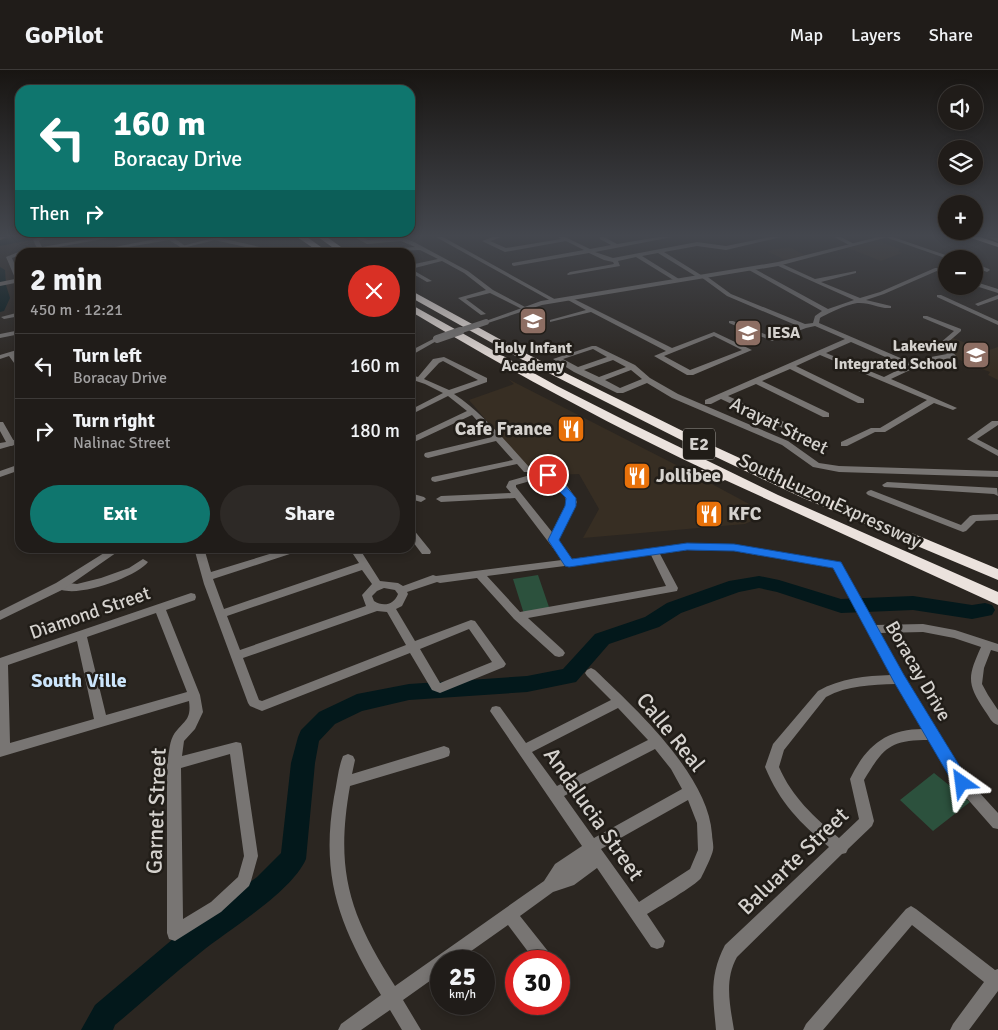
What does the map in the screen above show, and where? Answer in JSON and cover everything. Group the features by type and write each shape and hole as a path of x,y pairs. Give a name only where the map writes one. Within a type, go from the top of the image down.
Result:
{"highway":[{"name":"South Luzon Expressway","path":"415,296 523,356 702,446 808,495 998,575"},
{"name":"South Luzon Expressway","path":"415,310 504,361 612,419 804,513 998,599"},
{"path":"504,361 524,382 524,387"},
{"path":"690,476 702,474 721,479 804,513"}],"street":[{"path":"479,282 491,291 524,308"},
{"path":"520,282 555,301"},
{"path":"415,351 437,340 524,308 667,282"},
{"path":"710,282 729,295 804,326"},
{"path":"775,282 827,311"},
{"path":"818,282 862,300 889,307"},
{"path":"816,324 817,316 827,311 862,300 906,282"},
{"path":"983,286 998,291"},
{"path":"483,314 461,298 491,291"},
{"path":"939,296 998,323"},
{"path":"978,304 998,297"},
{"path":"570,299 672,351 714,334 748,350 690,373 658,356 672,351"},
{"path":"552,321 592,310"},
{"path":"4,317 15,315"},
{"path":"884,380 912,365 934,357 952,356 942,344 959,331 925,317"},
{"path":"731,322 772,340 804,326 816,324 912,365"},
{"path":"0,336 15,333"},
{"path":"708,402 851,339"},
{"name":"Arayat Street","path":"577,370 557,359 594,347 632,367 648,380 675,396 785,443 816,465 839,469 998,474"},
{"path":"0,357 15,353"},
{"path":"821,353 953,408"},
{"path":"12,354 15,358"},
{"path":"577,370 614,357"},
{"path":"415,409 449,392 484,380 444,358 436,361 420,379"},
{"path":"790,366 860,401"},
{"path":"599,380 632,367"},
{"path":"577,370 620,391 648,380"},
{"path":"415,378 439,386 449,392 472,412 527,470"},
{"path":"756,381 826,415"},
{"path":"721,396 794,430"},
{"path":"844,444 874,430 882,430 933,400"},
{"path":"415,439 472,412"},
{"path":"995,423 971,439 998,453"},
{"path":"0,424 15,441"},
{"path":"428,455 497,438"},
{"path":"0,446 15,442"},
{"path":"435,479 518,461"},
{"path":"0,474 15,469"},
{"path":"882,471 887,485"},
{"path":"553,540 572,502 568,493 548,475 512,483 511,487 569,563"},
{"path":"998,493 997,491 887,485 875,495 963,530 973,518 998,517"},
{"path":"441,499 518,496"},
{"path":"415,497 421,499"},
{"path":"415,538 426,552"},
{"name":"Boracay Drive","path":"401,590 437,579 687,547 734,548 837,565 899,679 962,783 998,823"},
{"path":"518,616 673,588 654,551"},
{"path":"0,616 60,586 110,553"},
{"path":"200,553 207,577 254,703 262,706 412,647 470,624 500,664 440,688 436,687 412,647 390,608"},
{"path":"207,577 282,553"},
{"path":"357,553 378,586"},
{"path":"60,586 84,586 132,571 143,562"},
{"path":"221,614 365,565"},
{"path":"479,574 518,616 559,653"},
{"path":"238,656 376,608 390,608 399,602 403,594 401,590 394,585 378,586 367,595 369,603 376,608"},
{"name":"Diamond Street","path":"1,663 191,597"},
{"path":"1,663 2,751 194,695 160,608"},
{"path":"873,629 922,628 955,634 993,646 976,670 975,678 977,688 998,720"},
{"path":"81,634 101,722"},
{"name":"Calle Real","path":"591,673 620,701 670,757 691,791 705,828 706,843 701,866 695,874 637,912"},
{"path":"841,848 798,813 777,781 772,767 778,748 822,694 831,688 849,683 899,679"},
{"name":"Garnet Street","path":"174,764 236,747 251,856 244,881 216,907 176,933 174,764 178,739 191,725 197,712 194,695"},
{"path":"524,750 620,701"},
{"name":"Andalucia Street","path":"496,711 658,941"},
{"name":"Baluarte Street","path":"726,1030 720,980 724,962 731,950 841,848 867,821 857,779 871,757 883,745 897,736 933,734"},
{"path":"555,794 657,741"},
{"path":"344,782 444,752"},
{"path":"348,760 339,809 336,847 338,880 351,924 368,960 412,1030"},
{"path":"460,950 549,886 569,880 596,853 691,791"},
{"path":"812,1030 911,914 996,979 959,1030"},
{"path":"510,915 537,950"},
{"path":"346,1030 430,971"}],"shaded area":[{"name":"Lakeview Integrated School","path":"953,338 986,351 998,347 998,380 988,375 990,372 957,359 945,346"},
{"path":"508,379 764,512 760,517 745,524 583,538 599,509 579,474 534,476 469,400 514,384"}],"green space":[{"path":"538,575 550,610 524,614 513,579"},
{"path":"934,773 970,802 933,831 900,800"}],"waterway":[{"path":"0,309 5,298 1,282"},
{"path":"96,1030 105,1015 190,943 266,886 293,859 303,763 309,737 327,718 357,703 409,692 527,684 569,676 602,639 652,622 674,608 736,586 759,582 779,586 841,606 913,603 972,612 985,610"}],"place":[{"name":"Holy Infant Academy","path":"533,321"},
{"name":"IESA","path":"748,333"},
{"name":"Lakeview Integrated School","path":"976,355"},
{"name":"Cafe France","path":"571,429"},
{"name":"Jollibee","path":"637,476"},
{"name":"KFC","path":"709,514"}],"district":[{"name":"South Ville","path":"79,680"}],"route":[{"path":"548,475 554,478 568,493 572,502 553,540 569,563 687,547 734,548 837,565 899,679 962,783"}]}
